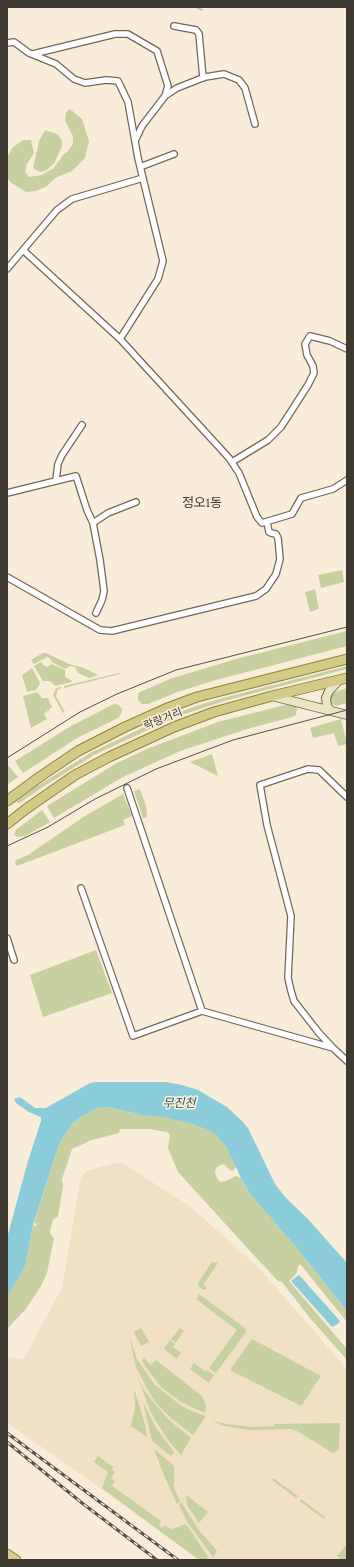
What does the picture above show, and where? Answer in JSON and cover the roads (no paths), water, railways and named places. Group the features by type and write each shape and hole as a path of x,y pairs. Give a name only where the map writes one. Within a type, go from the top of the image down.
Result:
{"main road":[{"name":"락랑거리","path":"7,801 78,751 165,709 197,697 347,659"},
{"name":"락랑거리","path":"7,824 75,775 109,757 174,727 214,712 343,679"},
{"path":"330,710 327,706 326,698 329,691 343,679"},
{"path":"272,696 347,715"},
{"path":"7,1554 16,1560"}],"street":[{"path":"174,26 196,30 200,34 203,78"},
{"path":"33,54 115,34 128,34 157,51 168,86 165,96"},
{"path":"7,43 14,42 33,54 56,64 74,79 85,83 106,80 118,81 128,102 140,167 163,261 158,279 120,339"},
{"path":"135,141 142,126 165,96 177,88 203,78 224,74 239,80 245,88 255,124"},
{"path":"140,167 174,154"},
{"path":"7,269 57,210 72,199 143,178"},
{"path":"23,250 120,339 232,462 239,473 257,517 262,523 292,514 301,498 333,489 347,480"},
{"path":"232,462 268,440 281,427 308,385 314,373 313,366 307,355 305,344 310,336 330,341 347,348"},
{"path":"56,480 58,464 82,425"},
{"path":"7,493 76,476 87,510 93,523 104,591 96,613"},
{"path":"93,523 108,514 136,502"},
{"path":"7,577 100,630 112,631 256,596 266,589 276,574 280,559 278,538 276,534 270,532 267,522"},
{"path":"347,797 319,770 308,769 260,786 267,825 291,916 288,978 294,1001 319,1033 347,1061"},
{"path":"127,788 202,1011"},
{"path":"81,888 133,1036 202,1011 333,1048"},
{"path":"7,938 14,960"}],"water":[{"name":"무진천","path":"166,1082 182,1085 198,1090 227,1107 248,1128 275,1184 286,1198 307,1218 347,1263 347,1311 295,1246 251,1195 227,1148 216,1135 208,1130 189,1123 164,1117 142,1115 108,1107 97,1108 79,1118 72,1124 59,1144 33,1225 25,1267 7,1296 7,1238 28,1161 41,1121 41,1117 29,1112 16,1103 14,1099 20,1097 35,1108 46,1108 90,1083"},
{"path":"299,1275 340,1321 338,1324 332,1327 291,1281"}],"waterway":[{"path":"196,7 202,10"}],"tram line":[{"path":"7,758 80,712 117,694 176,670 347,627"},
{"path":"7,846 48,827 95,799 156,769 233,740 347,710"}],"railway":[{"path":"7,1433 178,1560"},
{"path":"7,1442 82,1503 157,1560"}],"district":[{"name":"정오1동","path":"202,503"}]}
